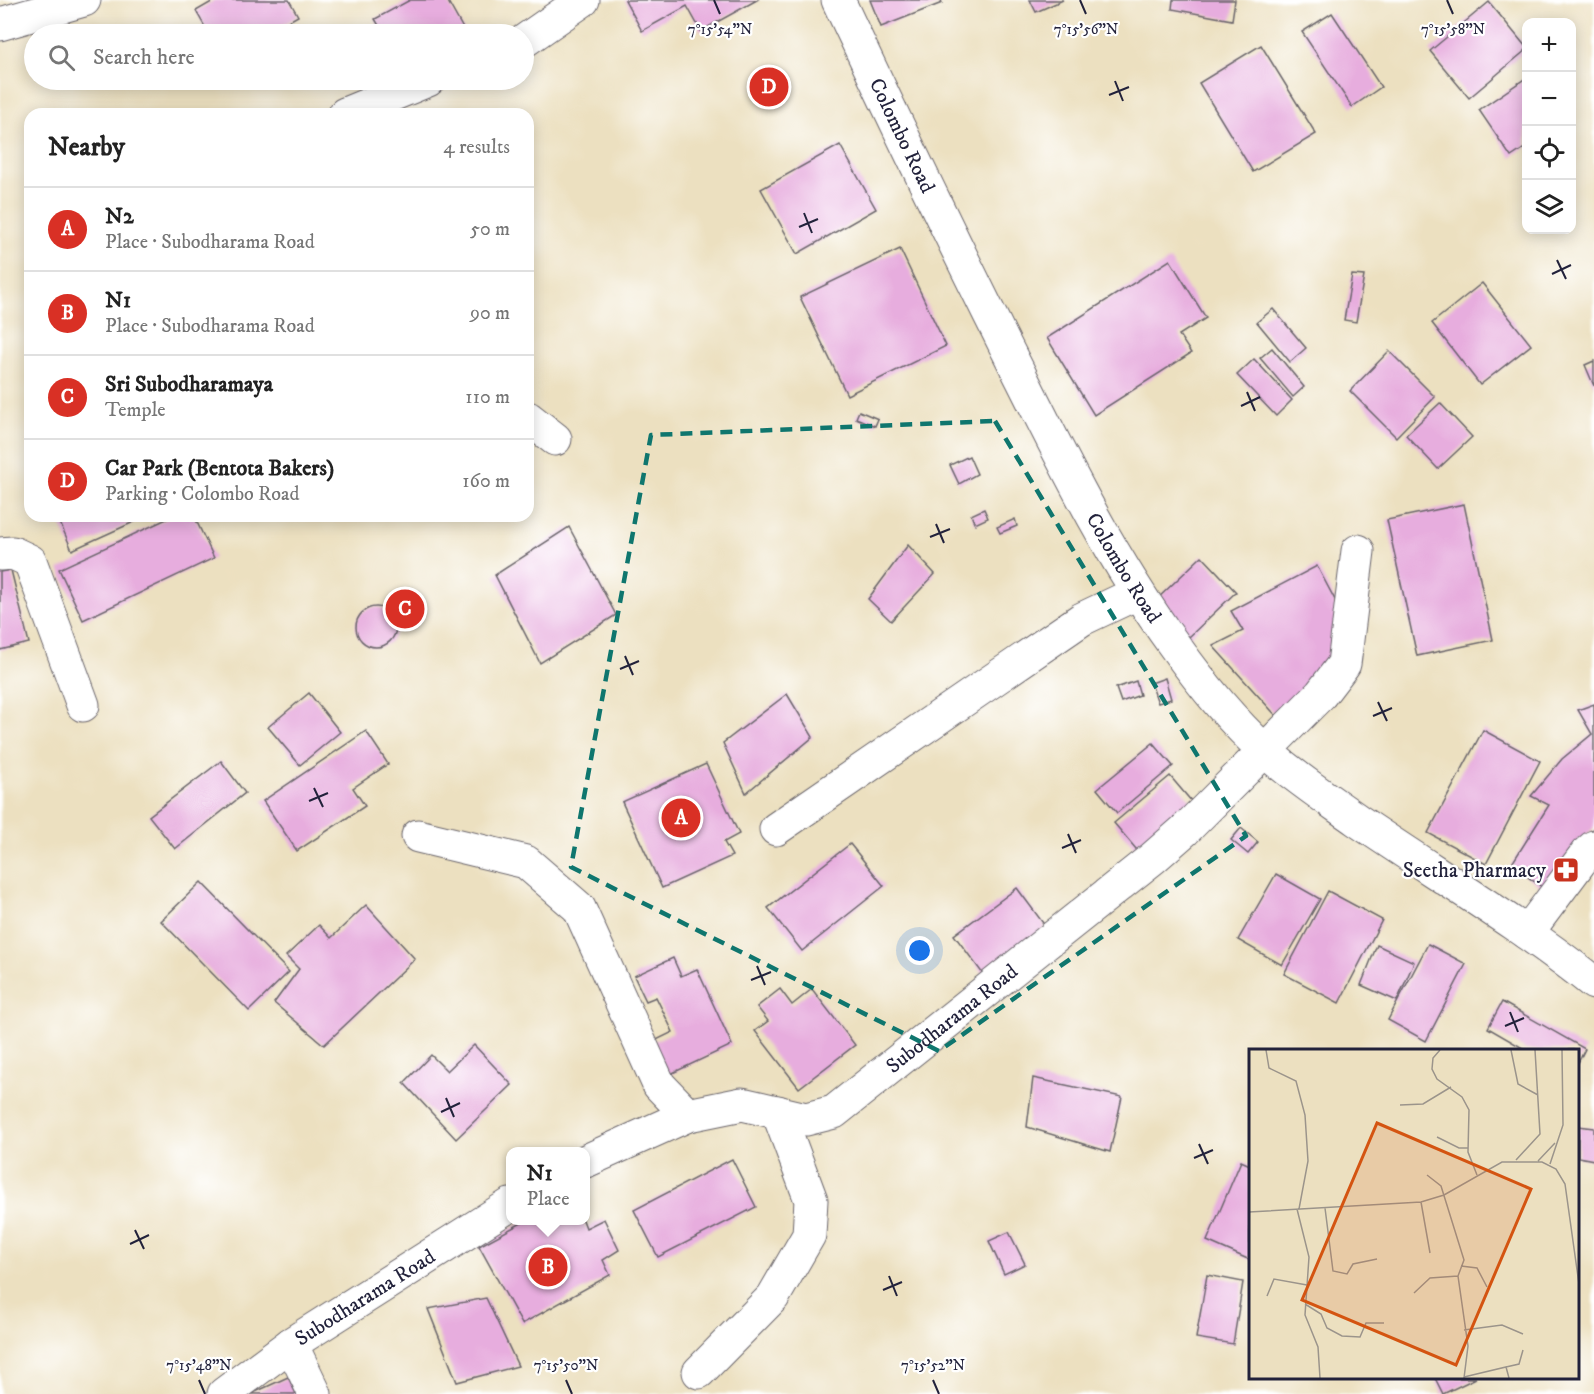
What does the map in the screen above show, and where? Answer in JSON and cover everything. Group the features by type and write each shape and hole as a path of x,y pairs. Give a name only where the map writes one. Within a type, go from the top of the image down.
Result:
{"main road":[{"path":"0,24 84,0"},
{"path":"534,34 584,0"},
{"name":"Colombo Road","path":"838,0 1032,399 1100,532 1137,593 1197,676 1227,712 1265,751 1301,781 1527,933 1594,982"},
{"path":"360,108 404,90"},
{"path":"534,423 555,439"},
{"name":"Subodharama Road","path":"590,1159 688,1115 742,1104 806,1119 834,1112 1185,830 1321,694 1344,663 1358,551"},
{"path":"0,554 13,553 30,561 83,705"},
{"path":"776,829 1082,619 1137,593"},
{"path":"418,836 526,862 579,908 659,1085 688,1115"},
{"path":"1527,933 1586,854 1594,848"},
{"path":"699,1372 773,1297 809,1235 811,1200 778,1112"},
{"name":"Subodharama Road","path":"224,1394 291,1344 506,1208"},
{"path":"291,1344 315,1394"}],"highlighted area":[{"path":"995,421 1246,836 939,1051 571,867 651,435"}],"building":[{"path":"215,0 289,0 298,16 284,24 203,24 196,11"},
{"path":"410,0 447,0 460,24 378,24 375,19"},
{"path":"625,0 757,0 701,31 687,6 642,31"},
{"path":"870,0 941,0 942,3 881,27"},
{"path":"1030,0 1063,0 1036,12"},
{"path":"1173,0 1235,0 1232,20 1172,9"},
{"path":"1489,2 1522,42 1522,53 1469,98 1430,51"},
{"path":"1332,13 1381,87 1352,107 1302,32"},
{"path":"1261,45 1316,134 1253,172 1199,83"},
{"path":"1522,81 1522,150 1511,157 1479,110"},
{"path":"840,145 876,209 797,254 761,189"},
{"path":"900,249 946,346 847,395 800,297"},
{"path":"1170,260 1206,318 1179,335 1191,353 1094,415 1047,338"},
{"path":"1352,275 1364,276 1356,322 1344,320"},
{"path":"1482,283 1531,345 1480,385 1432,323"},
{"path":"1273,309 1306,348 1290,362 1257,322"},
{"path":"1272,348 1304,387 1293,397 1260,358"},
{"path":"1389,351 1435,397 1396,437 1350,391"},
{"path":"1254,359 1292,400 1276,416 1237,375"},
{"path":"1594,361 1594,386 1585,365"},
{"path":"1440,403 1472,437 1438,469 1406,435"},
{"path":"859,411 878,419 875,426 856,418"},
{"path":"969,456 977,474 959,484 950,465"},
{"path":"1464,504 1493,640 1417,656 1387,520"},
{"path":"984,509 988,518 975,524 971,515"},
{"path":"1015,519 1017,526 1000,533 997,527"},
{"path":"60,522 134,522 72,550"},
{"path":"160,522 197,522 214,558 83,620 59,569"},
{"path":"569,527 616,615 540,663 495,575"},
{"path":"908,545 935,574 891,621 868,599"},
{"path":"1202,556 1236,592 1189,637 1155,601"},
{"path":"1317,566 1335,600 1338,657 1280,720 1213,646 1243,631 1231,611"},
{"path":"11,570 29,643 0,650 0,572"},
{"path":"376,607 390,613 396,627 390,641 376,647 362,641 356,627 362,613"},
{"path":"1165,678 1171,699 1158,703 1151,683"},
{"path":"1136,681 1140,695 1121,702 1116,688"},
{"path":"309,693 340,732 300,765 268,727"},
{"path":"787,694 813,737 746,793 723,743"},
{"path":"1594,704 1594,827 1542,887 1511,865 1549,805 1531,796 1562,759 1592,734 1578,710"},
{"path":"1483,730 1540,761 1486,864 1428,833"},
{"path":"366,731 388,764 353,788 365,806 297,851 263,801"},
{"path":"1153,743 1173,766 1117,813 1097,789"},
{"path":"221,761 245,793 175,849 149,816"},
{"path":"706,764 739,834 724,842 732,856 662,888 622,802"},
{"path":"1170,776 1198,809 1142,856 1114,823"},
{"path":"1241,828 1258,842 1248,854 1231,840"},
{"path":"850,844 884,886 802,951 768,908"},
{"path":"1276,874 1320,899 1282,965 1238,940"},
{"path":"201,882 289,972 249,1011 161,921"},
{"path":"1017,888 1046,927 983,974 954,935"},
{"path":"1328,891 1382,920 1339,1003 1284,974"},
{"path":"366,905 415,959 324,1045 274,1003 299,969 286,956 319,925 331,938"},
{"path":"1428,944 1466,964 1426,1041 1388,1020"},
{"path":"1377,945 1414,962 1397,1001 1361,985"},
{"path":"673,958 681,976 697,969 732,1045 662,1078 646,1045 673,1032 656,997 646,1001 634,976"},
{"path":"780,989 792,1005 812,989 855,1045 799,1088 755,1031 768,1021 757,1007"},
{"path":"1502,1002 1585,1049 1579,1061 1579,1049 1524,1049 1488,1028"},
{"path":"474,1045 512,1085 456,1139 404,1083 431,1055 447,1071"},
{"path":"1033,1078 1122,1097 1110,1152 1027,1127"},
{"path":"1579,1126 1594,1128 1594,1160 1579,1157"},
{"path":"732,1159 756,1207 658,1257 634,1210"},
{"path":"1241,1161 1249,1165 1249,1260 1207,1241"},
{"path":"604,1219 619,1250 603,1260 610,1275 522,1324 479,1246 518,1225 585,1225 586,1228"},
{"path":"1009,1232 1025,1264 1004,1274 989,1241"},
{"path":"1207,1275 1243,1282 1233,1344 1196,1338"},
{"path":"486,1298 518,1366 457,1382 428,1309"},
{"path":"288,1377 296,1394 251,1394"},
{"path":"1436,1379 1474,1379 1443,1394"}],"place":[{"name":"Car Park (Bentota Bakers)","path":"769,87"},
{"name":"Sri Subodharamaya","path":"405,609"},
{"name":"N2","path":"681,818"},
{"name":"Seetha Pharmacy","path":"1566,870"},
{"name":"N1","path":"548,1267"}]}
